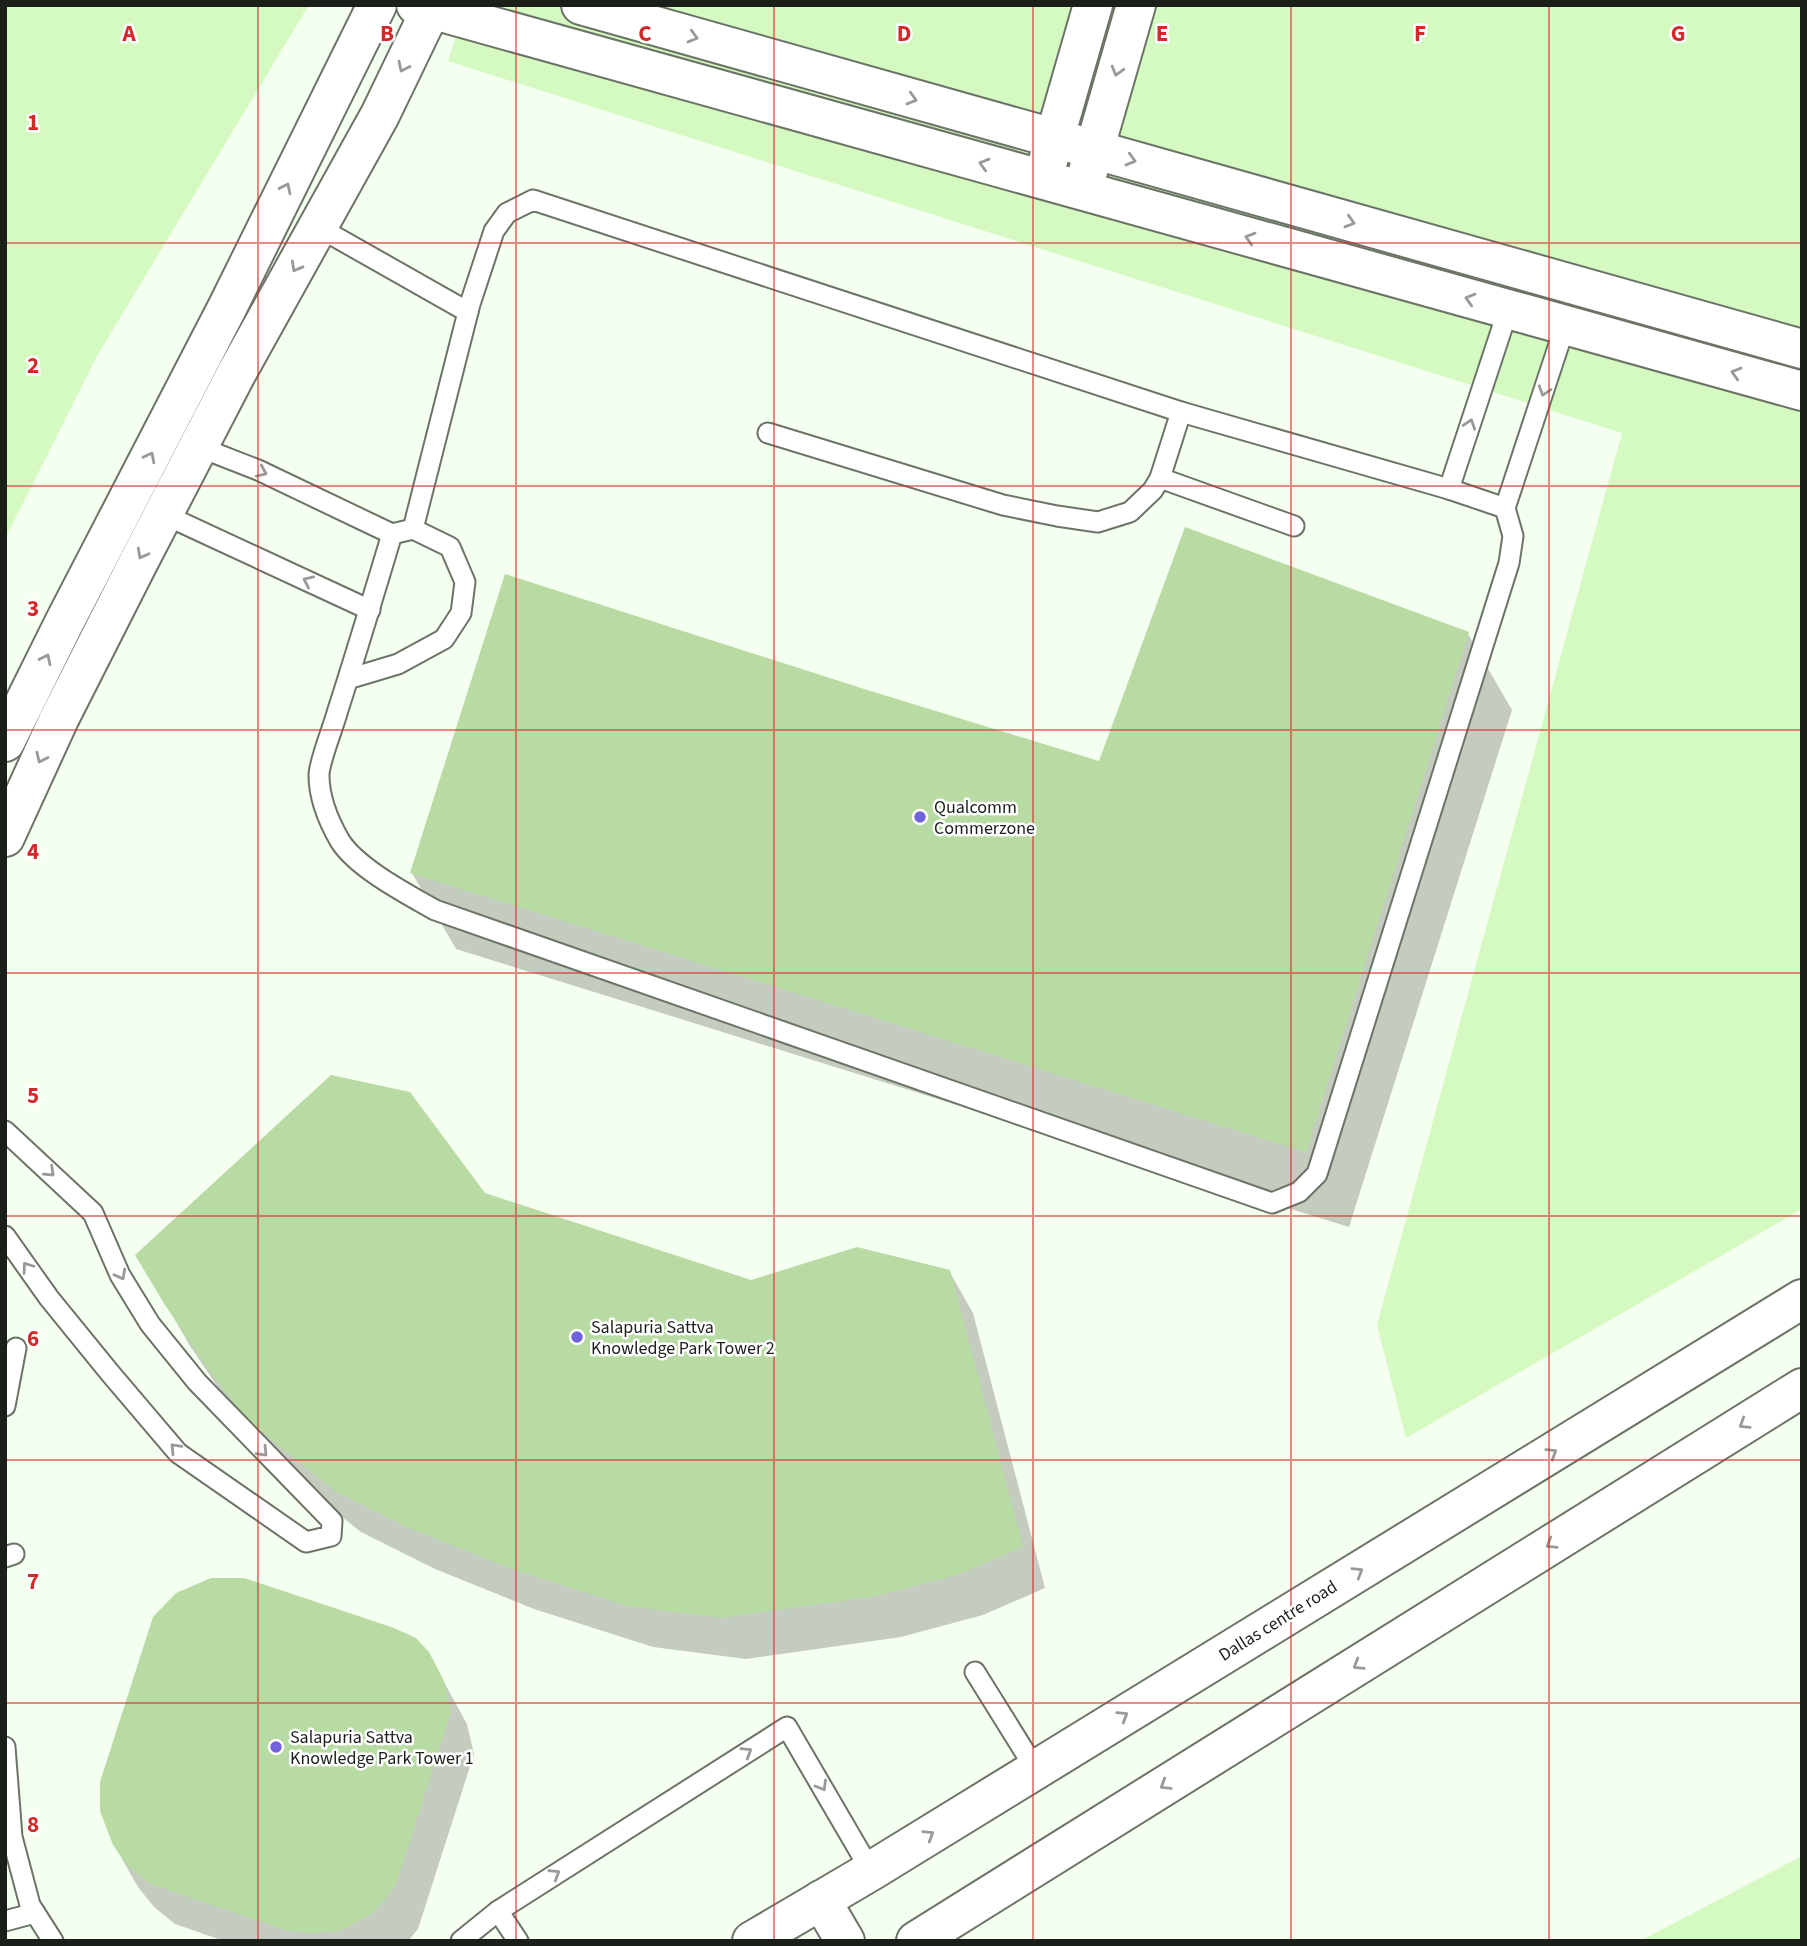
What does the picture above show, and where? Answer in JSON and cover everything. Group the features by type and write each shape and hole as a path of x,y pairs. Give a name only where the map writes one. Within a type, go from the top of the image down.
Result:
{"street":[{"path":"5,742 227,308 377,5"},
{"path":"581,5 1802,349"},
{"path":"1042,180 1093,5"},
{"path":"1082,191 1136,5"},
{"path":"5,837 59,719 163,514 236,374 380,115 427,7 1802,391"},
{"path":"1565,326 1578,286"},
{"name":"Dallas centre road","path":"767,1937 821,1900 1802,1299"},
{"path":"916,1941 1802,1388"},
{"path":"821,1900 845,1941"}],"lane":[{"path":"413,529 468,312 494,231 507,213 533,200 1181,412 1449,489 1505,508"},
{"path":"318,227 468,312"},
{"path":"1449,489 1508,310"},
{"path":"392,534 319,773 323,801 341,842 356,859 404,893 435,910 1272,1203 1300,1192 1317,1174 1508,563 1513,536 1505,508 1565,326"},
{"path":"768,433 1003,505 1098,522 1130,512 1153,490 1160,478 1181,412"},
{"path":"199,447 258,470 392,534 413,529 450,547 465,582 461,613 444,639 398,664 348,679"},
{"path":"1160,478 1294,526"},
{"path":"163,514 370,610"},
{"path":"5,1131 93,1213 120,1275 150,1324 197,1382 332,1521 331,1536 306,1542 178,1453 49,1298 5,1236"},
{"path":"5,1406 16,1348"},
{"path":"975,1672 1036,1770"},
{"path":"461,1941 498,1911 787,1727 871,1871"},
{"path":"5,1747 8,1838 30,1905 53,1941"},
{"path":"498,1911 518,1941"},
{"path":"5,1921 35,1913"}],"green space":[{"path":"5,5 309,5 97,356 5,539"},
{"path":"466,5 1802,5 1802,1209 1406,1438 1377,1325 1622,433 448,61"},
{"path":"1802,1856 1802,1941 1640,1941"}],"building":[{"name":"Qualcomm Commerzone","path":"1185,527 1469,632 1306,1152 410,873 505,574 1099,761"},
{"name":"Salapuria Sattva Knowledge Park Tower 2","path":"331,1075 410,1092 485,1193 751,1280 857,1247 950,1270 1023,1547 959,1574 877,1596 722,1618 628,1606 509,1568 409,1528 335,1491 248,1421 209,1370 135,1255"},
{"name":"Salapuria Sattva Knowledge Park Tower 1","path":"211,1578 244,1578 394,1628 416,1638 429,1652 444,1681 451,1712 395,1887 373,1913 340,1931 311,1933 285,1930 149,1883 128,1866 113,1845 100,1811 100,1782 153,1617 176,1593"}],"place":[{"name":"Qualcomm Commerzone","path":"920,817"},
{"name":"Salapuria Sattva Knowledge Park Tower 2","path":"577,1337"},
{"name":"Salapuria Sattva Knowledge Park Tower 1","path":"276,1747"}]}
